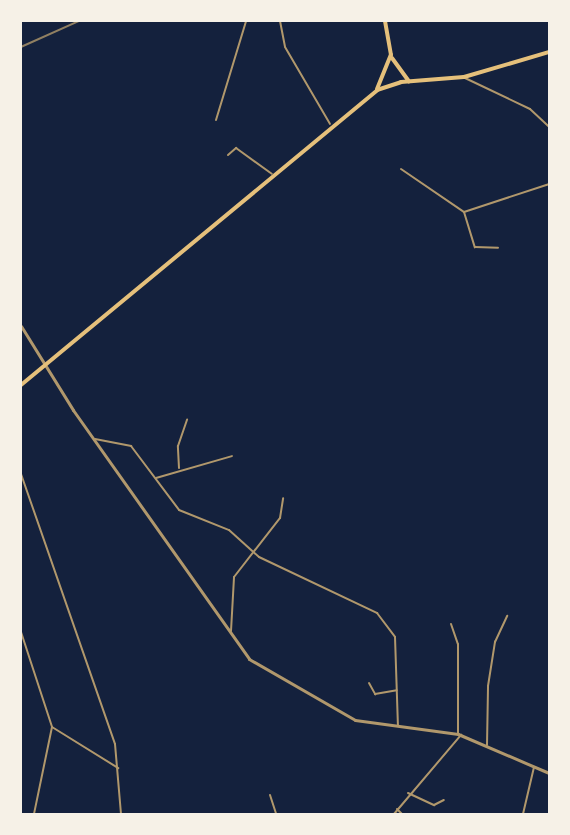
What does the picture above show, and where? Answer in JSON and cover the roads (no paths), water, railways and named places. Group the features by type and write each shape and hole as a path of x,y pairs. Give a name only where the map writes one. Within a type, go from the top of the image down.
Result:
{"main road":[{"path":"385,21 391,56 409,81"},
{"path":"21,385 330,124 377,90 409,81 464,77 549,52"},
{"path":"377,90 391,56"}],"street":[{"path":"216,120 246,21"},
{"path":"280,21 285,47 330,124"},
{"path":"464,77 530,109 549,128"},
{"path":"228,154 236,148 272,174"},
{"path":"400,169 464,212 475,248 498,248"},
{"path":"464,212 549,184"},
{"path":"21,326 44,367 231,636 256,664 328,706 363,723 460,734 549,773"},
{"path":"179,468 178,446 187,420"},
{"path":"95,439 131,446 156,478 174,507 229,530 252,551 377,613 394,633 398,726"},
{"path":"156,478 179,468 232,456"},
{"path":"21,474 115,744 119,769 121,814"},
{"path":"231,636 232,588 252,551 280,518 283,498"},
{"path":"487,745 488,686 495,642 507,616"},
{"path":"394,814 408,793 460,734 458,644 451,624"},
{"path":"21,632 52,727 34,814"},
{"path":"369,683 375,694 398,690"},
{"path":"52,727 119,769"},
{"path":"523,814 535,766"},
{"path":"408,793 434,805 444,800"},
{"path":"270,795 276,814"},
{"path":"397,809 402,814"}],"railway":[{"path":"21,47 79,21"}]}
